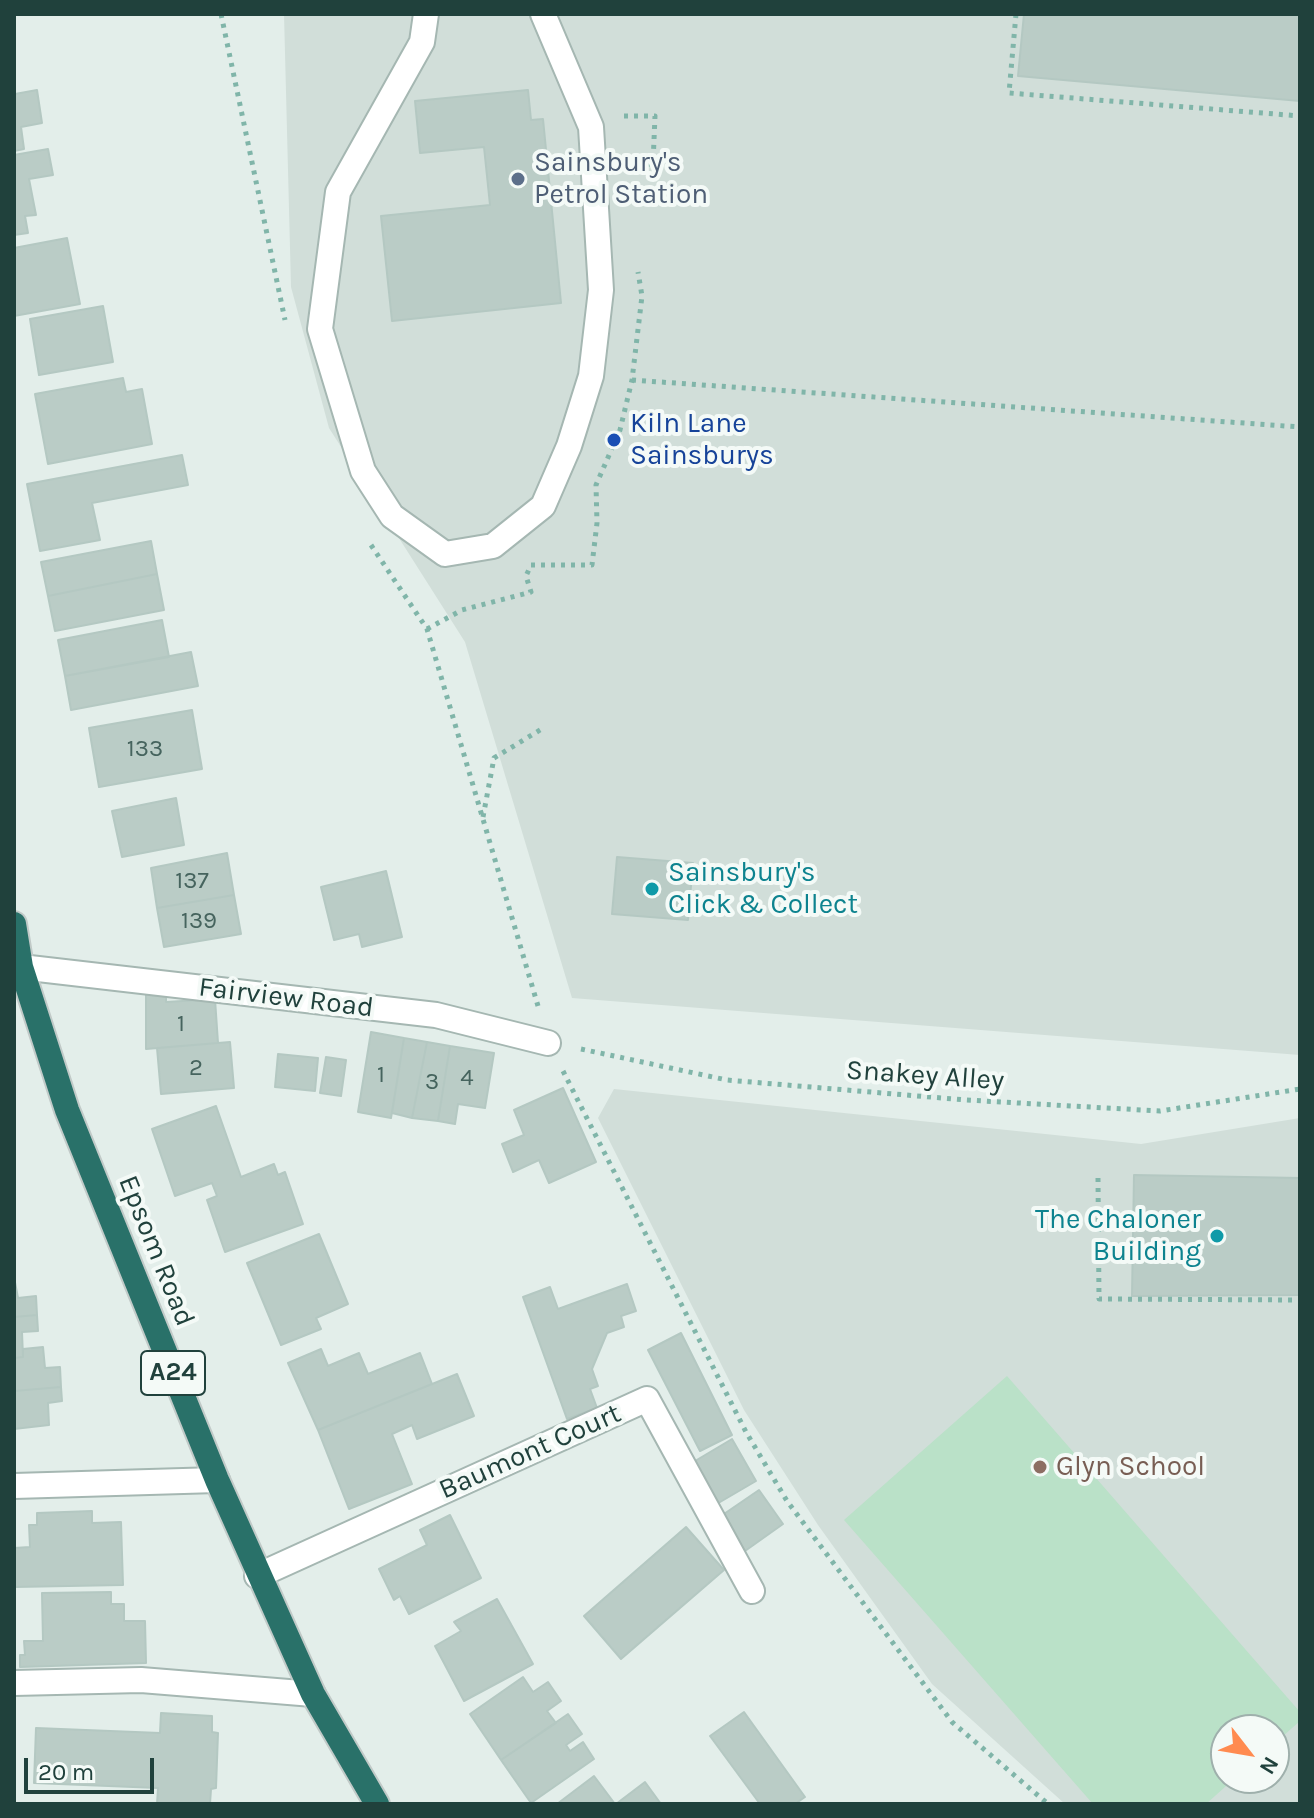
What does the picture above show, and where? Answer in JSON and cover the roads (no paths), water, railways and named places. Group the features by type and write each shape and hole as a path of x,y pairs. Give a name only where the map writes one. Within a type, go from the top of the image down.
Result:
{"highway":[{"name":"Epsom Road","path":"14,924 21,967 74,1129 217,1480 257,1576 313,1694 377,1804"}],"street":[{"path":"426,14 422,42 338,192 320,329 363,471 392,516 445,554 493,546 543,506 569,446 591,376 601,290 591,127 543,14"},
{"name":"Fairview Road","path":"21,967 436,1015 548,1043"},
{"name":"Baumont Court","path":"257,1576 647,1399 752,1591"},
{"path":"14,1486 217,1480"},
{"path":"14,1683 141,1680 313,1694"}],"place":[{"name":"Sainsbury's Petrol Station","path":"518,179"},
{"name":"Kiln Lane Sainsburys","path":"614,440"},
{"name":"Sainsbury's Click & Collect","path":"652,889"},
{"name":"The Chaloner Building","path":"1217,1236"},
{"name":"Glyn School","path":"1040,1467"}]}
